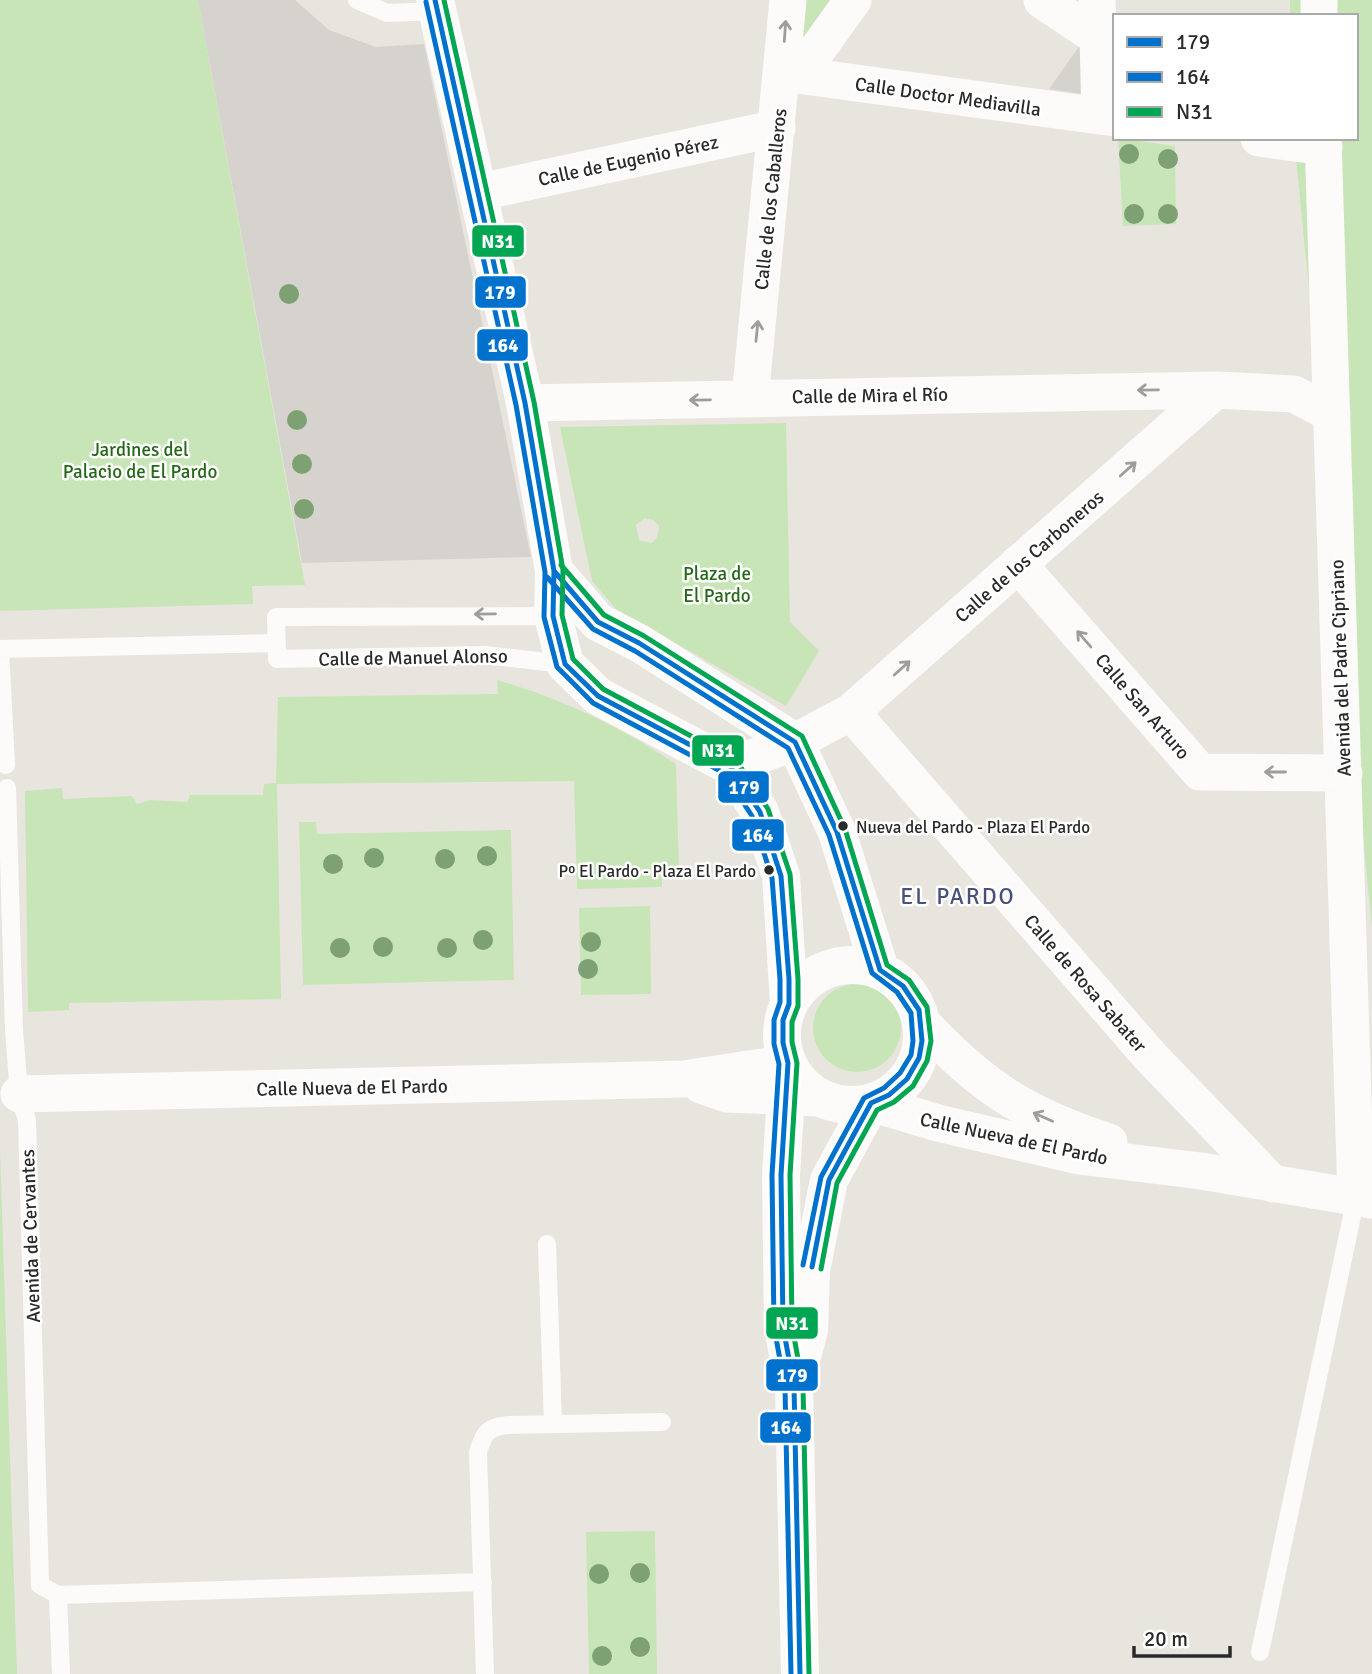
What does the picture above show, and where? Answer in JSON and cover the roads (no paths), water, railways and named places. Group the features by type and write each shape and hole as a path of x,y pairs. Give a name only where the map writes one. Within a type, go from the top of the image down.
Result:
{"street":[{"name":"Calle de los Caballeros","path":"750,399 788,0"},
{"path":"782,73 812,57 853,0"},
{"path":"1042,0 1099,38"},
{"path":"1097,0 1107,117"},
{"path":"436,6 480,192 525,403 554,571 553,615 565,664 598,696 730,766 760,812 781,876 789,1004"},
{"name":"Calle Doctor Mediavilla","path":"782,73 1107,117"},
{"name":"Calle de Eugenio Pérez","path":"480,192 777,128"},
{"path":"1285,140 1324,143"},
{"name":"Avenida del Padre Cipriano","path":"1324,143 1344,773 1364,1199"},
{"path":"1216,390 1294,394 1332,414"},
{"name":"Calle de Mira el Río","path":"525,403 1216,390"},
{"name":"Calle de los Carboneros","path":"730,766 795,742 851,712 1216,390"},
{"name":"Calle San Arturo","path":"1018,564 1200,772 1344,773"},
{"path":"554,571 598,622"},
{"path":"553,615 598,622 639,643 795,742 837,832 880,970"},
{"name":"Calle de Rosa Sabater","path":"851,712 1149,1055 1273,1184"},
{"path":"786,1080 795,1077 821,1098 853,1105 871,1103 889,1095 914,1069 922,1041 922,1023 908,992 880,970 850,965 833,967 817,974 801,987 789,1004 783,1020 786,1080 783,1327 794,1385 800,1674"},
{"name":"Calle Nueva de El Pardo","path":"922,1023 963,1066 1015,1104 1077,1132 1200,1171"},
{"name":"Calle Nueva de El Pardo","path":"19,1094 684,1079 786,1080"},
{"path":"794,1385 809,1331 811,1271 829,1180 871,1103"},
{"name":"Calle Nueva de El Pardo","path":"871,1103 938,1123 1079,1156 1200,1171 1364,1199"}],"lane":[{"path":"357,0 387,13 436,6"},
{"path":"6,765 0,649 276,643 276,617 553,615"},
{"name":"Calle de Manuel Alonso","path":"276,643 277,659 484,655 565,664"},
{"name":"Avenida de Cervantes","path":"7,788 4,863 14,1030 19,1094 27,1120 40,1585 58,1595"},
{"path":"1260,1652 1364,1199"},
{"path":"547,1244 553,1424"},
{"path":"485,1674 478,1452 484,1433 491,1426 662,1422"},
{"path":"61,1674 58,1595 482,1582"}],"place":[{"name":"Nueva del Pardo - Plaza El Pardo","path":"843,826"},
{"name":"Pº El Pardo - Plaza El Pardo","path":"769,870"}],"district":[{"name":"EL PARDO","path":"958,896"}],"park label":[{"name":"Jardines del Palacio de El Pardo","path":"140,460"},
{"name":"Plaza de El Pardo","path":"717,584"}]}
